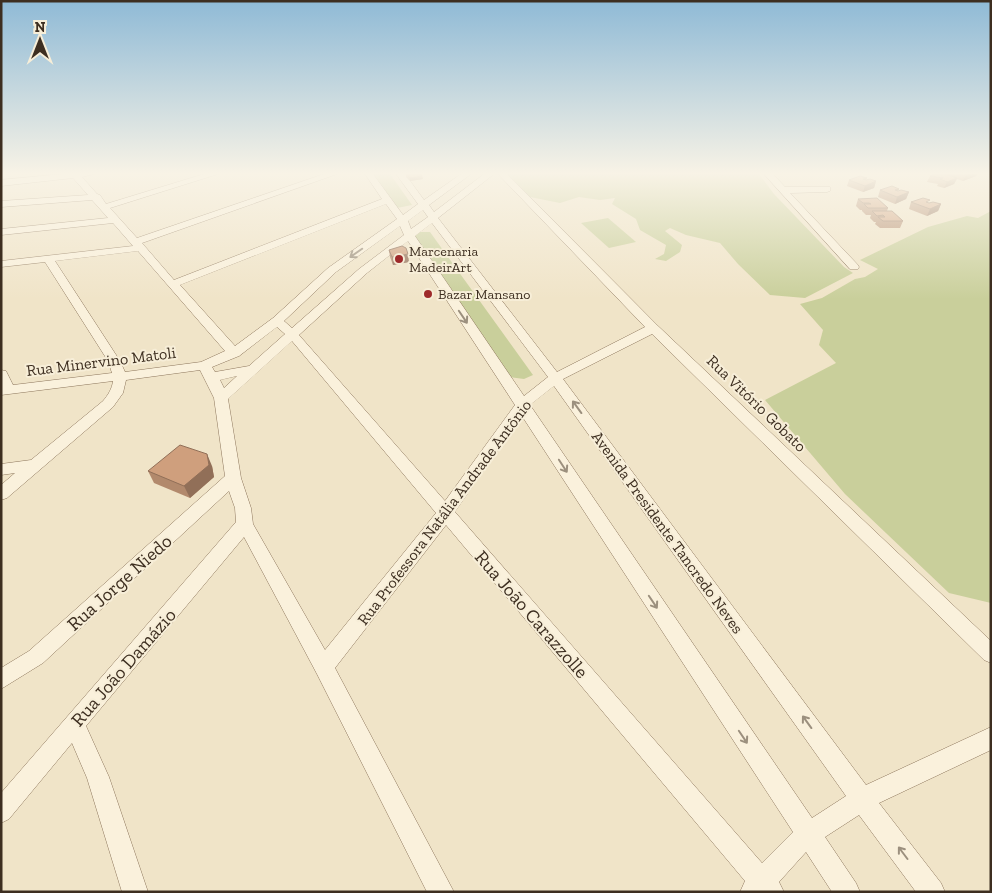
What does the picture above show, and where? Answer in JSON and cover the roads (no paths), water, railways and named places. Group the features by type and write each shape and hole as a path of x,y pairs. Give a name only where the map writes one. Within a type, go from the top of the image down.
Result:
{"street":[{"path":"113,216 234,353"},
{"path":"1,264 48,259 138,245 219,216"},
{"path":"173,284 347,216"},
{"path":"398,216 847,892"},
{"path":"208,372 277,321 332,270 406,228 423,216"},
{"path":"222,398 250,370 293,335 406,228 423,216"},
{"name":"Avenida Presidente Tancredo Neves","path":"433,216 708,584 862,799 932,892"},
{"name":"Rua Vitório Gobato","path":"543,216 653,328 991,654"},
{"path":"807,216 854,267"},
{"path":"1,232 117,220"},
{"path":"1,494 108,404 117,393 121,376 114,361 48,259"},
{"name":"Rua João Carazzolle","path":"277,321 293,335 446,513 762,889"},
{"name":"Rua Professora Natália Andrade Antônio","path":"324,667 446,513 522,404 555,378 653,328"},
{"path":"269,355 306,352"},
{"path":"208,372 250,370"},
{"path":"208,372 222,398 233,478 243,508 245,524 324,667 441,892"},
{"name":"Rua Minervino Matoli","path":"5,391 121,376 208,372"},
{"path":"1,374 5,391"},
{"path":"1,470 36,465"},
{"name":"Rua Jorge Niedo","path":"1,680 36,657 233,478"},
{"name":"Rua João Damázio","path":"1,811 245,524"},
{"path":"74,723 98,777 135,892"},
{"path":"762,889 790,850 808,834 862,799 991,738"}],"place":[{"name":"Marcenaria MadeirArt","path":"399,259"},
{"name":"Bazar Mansano","path":"428,294"}]}
